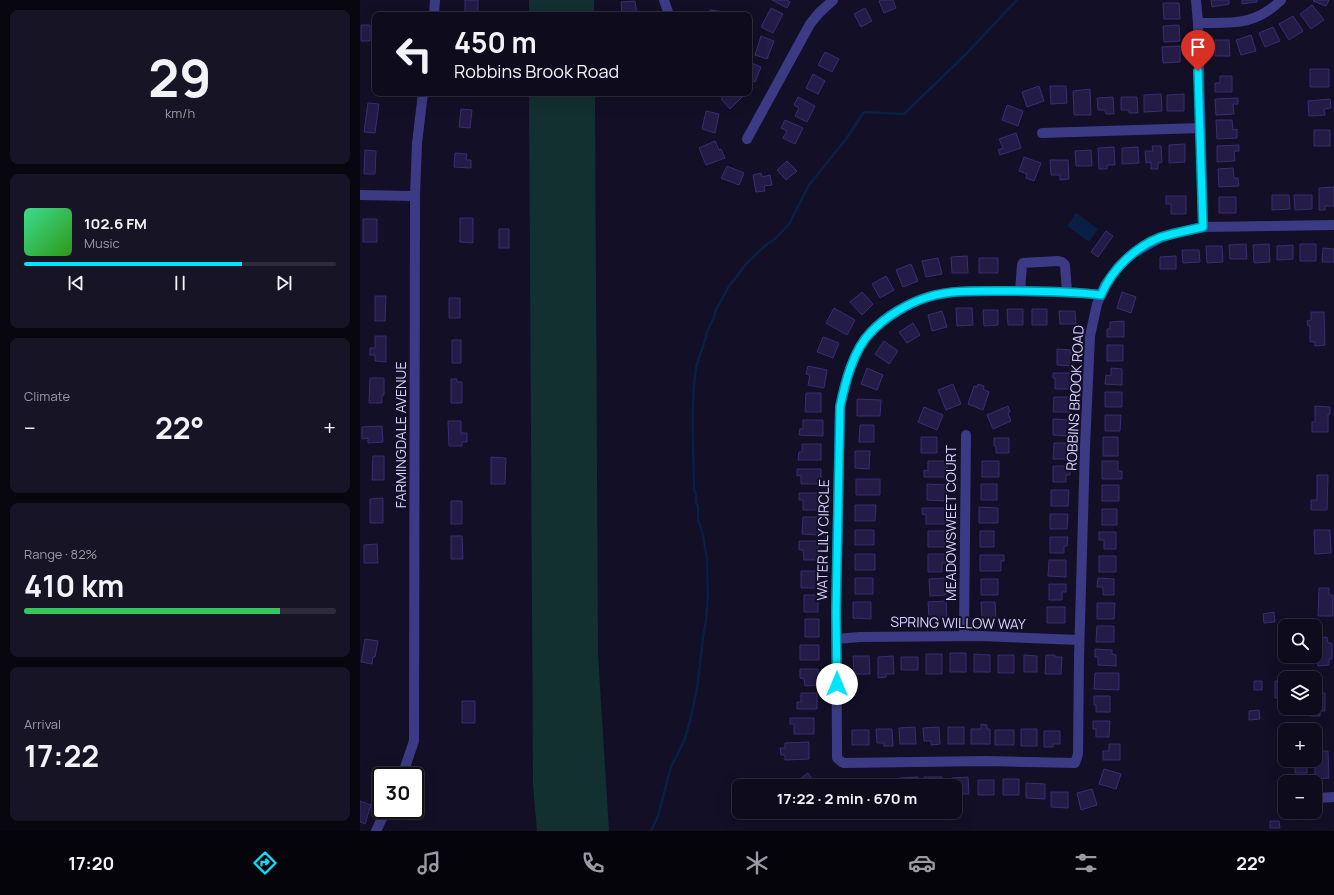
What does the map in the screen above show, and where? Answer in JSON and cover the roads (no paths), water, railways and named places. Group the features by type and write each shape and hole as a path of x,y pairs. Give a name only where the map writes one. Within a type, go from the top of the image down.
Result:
{"street":[{"path":"434,12 435,0"},
{"path":"664,0 668,12"},
{"path":"747,139 810,24 833,0"},
{"path":"1196,0 1198,23 1203,227"},
{"path":"1198,23 1232,23 1254,19 1271,10 1281,0"},
{"name":"FARMINGDALE AVENUE","path":"405,767 414,741 415,196 417,143 423,96"},
{"path":"1042,133 1200,128"},
{"path":"360,195 415,196"},
{"name":"ROBBINS BROOK ROAD","path":"1075,763 1078,754 1079,640 1090,336 1097,304 1105,285 1119,266 1132,254 1160,238 1203,227 1334,226"},
{"path":"1020,291 1023,263 1058,261 1066,265 1067,292"},
{"name":"WATER LILY CIRCLE","path":"1075,763 986,761 844,763 837,758 836,639 840,407 852,364 860,347 870,332 892,314 912,303 928,297 949,293 1020,291 1067,292 1101,295"},
{"name":"MEADOWSWEET COURT","path":"964,636 966,435"},
{"name":"SPRING WILLOW WAY","path":"836,639 860,636 964,636 1079,640"},
{"path":"1322,798 1334,797"},
{"path":"376,831 382,819"}],"water":[{"path":"1076,213 1098,229 1089,242 1067,226"}],"waterway":[{"path":"651,831 658,816 671,767 684,741 690,721 697,689 706,621 708,595 707,560 703,535 698,519 698,506 696,503 696,494 694,490 693,412 696,367 715,312 729,286 747,263 766,245 776,238 789,224 809,185 846,139 864,112 904,114 966,54 1017,0"}]}
